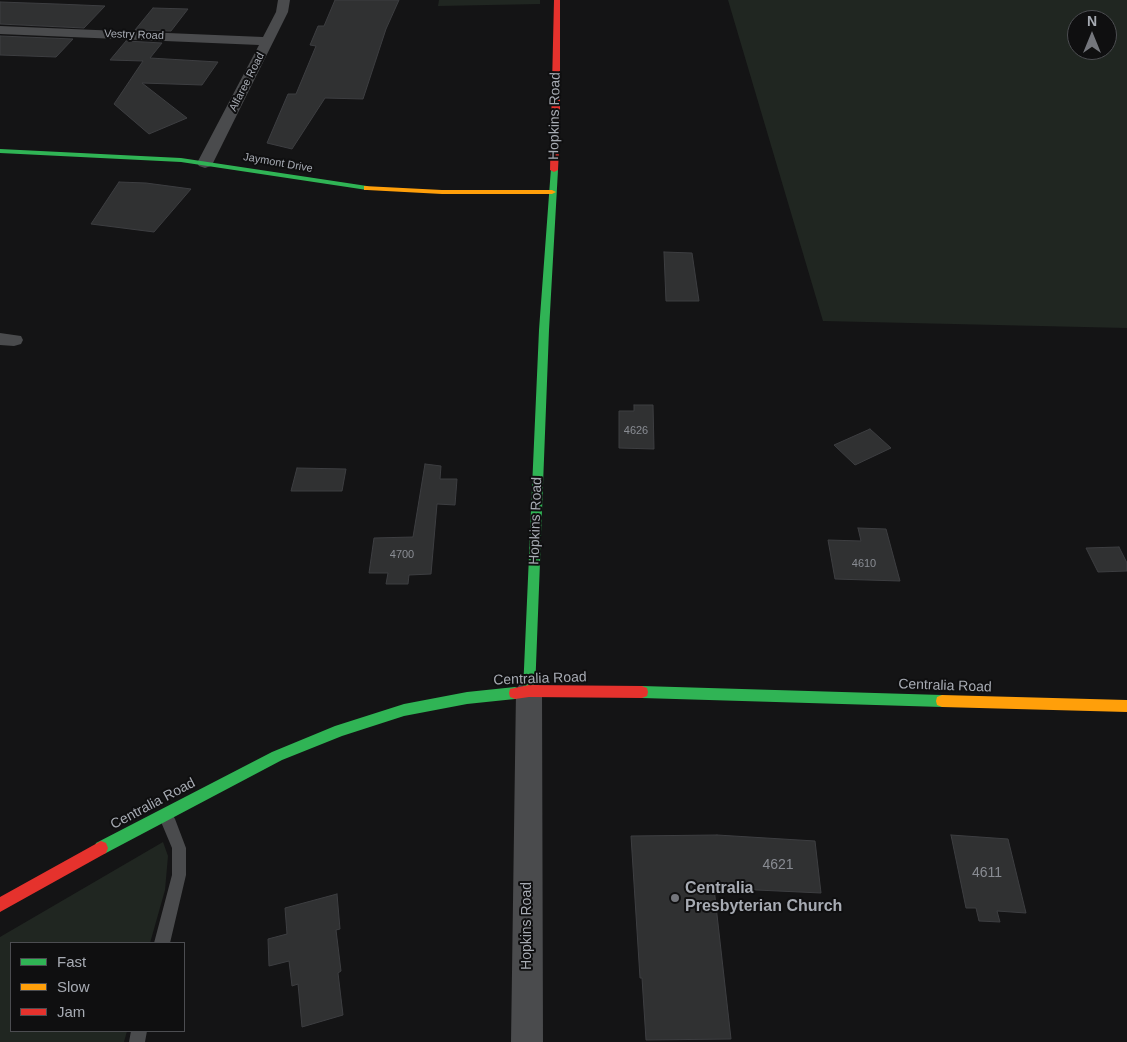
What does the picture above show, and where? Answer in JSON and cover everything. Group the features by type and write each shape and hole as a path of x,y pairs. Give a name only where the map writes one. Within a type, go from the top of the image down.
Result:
{"main road":[{"name":"Hopkins Road","path":"529,692 544,330 556,128 556,0"},
{"name":"Jaymont Drive","path":"0,151 205,163 364,188 412,191 552,192"},
{"name":"Centralia Road","path":"0,905 81,859 277,756 340,730 404,710 467,698 529,692 593,692 1127,706"}],"street":[{"name":"Alfaree Road","path":"205,163 268,41 282,12 284,0"},
{"name":"Vestry Road","path":"0,30 268,41"},
{"name":"Hopkins Road","path":"527,1042 529,692"}],"lane":[{"path":"162,942 179,875 179,848 170,824 164,815"}],"shaded area":[{"path":"439,0 540,0 540,4 438,6"},
{"path":"728,0 1127,0 1127,328 823,321"},
{"path":"163,842 168,856 165,890 150,942 10,942 10,1032 127,1032 124,1042 0,1042 0,937"}],"building":[{"path":"335,0 399,0 386,29 363,99 325,98 292,149 267,143 288,94 296,94 316,46 310,45 318,26 324,26"},
{"path":"0,2 105,6 84,28 0,24"},
{"path":"153,8 188,9 171,31 135,30"},
{"path":"0,36 73,39 56,57 0,55"},
{"path":"126,41 162,43 150,58 218,62 202,85 142,83 187,118 149,134 114,104 143,61 110,60"},
{"path":"119,182 146,183 191,189 154,232 91,224"},
{"path":"664,252 692,253 699,301 666,301"},
{"path":"634,405 653,405 654,449 619,448 619,411 634,411"},
{"path":"870,429 891,448 855,465 834,445"},
{"path":"425,464 441,466 440,479 457,479 455,505 437,504 431,574 409,575 408,584 386,584 388,573 369,573 374,538 413,537"},
{"path":"297,468 346,469 342,491 291,491"},
{"path":"858,528 886,529 900,581 835,579 828,540 861,541"},
{"path":"1119,547 1127,563 1127,571 1098,572 1086,548"},
{"name":"Centralia Presbyterian Church","path":"717,835 815,841 821,893 714,888 731,1039 646,1040 631,836"},
{"path":"951,835 1008,839 1026,913 997,911 1000,922 979,921 976,908 966,908"},
{"path":"337,894 340,929 336,930 341,971 338,973 343,1015 302,1027 298,984 292,986 289,961 269,966 268,939 287,934 285,908"}],"traffic: fast":[{"path":"0,151 181,160 367,188"},
{"path":"529,691 544,330 554,170"},
{"path":"642,692 942,701"},
{"path":"101,848 277,756 340,730 404,710 467,698 515,693"}],"traffic: slow":[{"path":"367,188 442,192 552,192"},
{"path":"942,701 1127,706"}],"traffic: jam":[{"path":"554,170 557,0"},
{"path":"515,693 529,691 642,692"},
{"path":"0,905 101,848"}],"place":[{"name":"Centralia Presbyterian Church","path":"675,898"}]}
